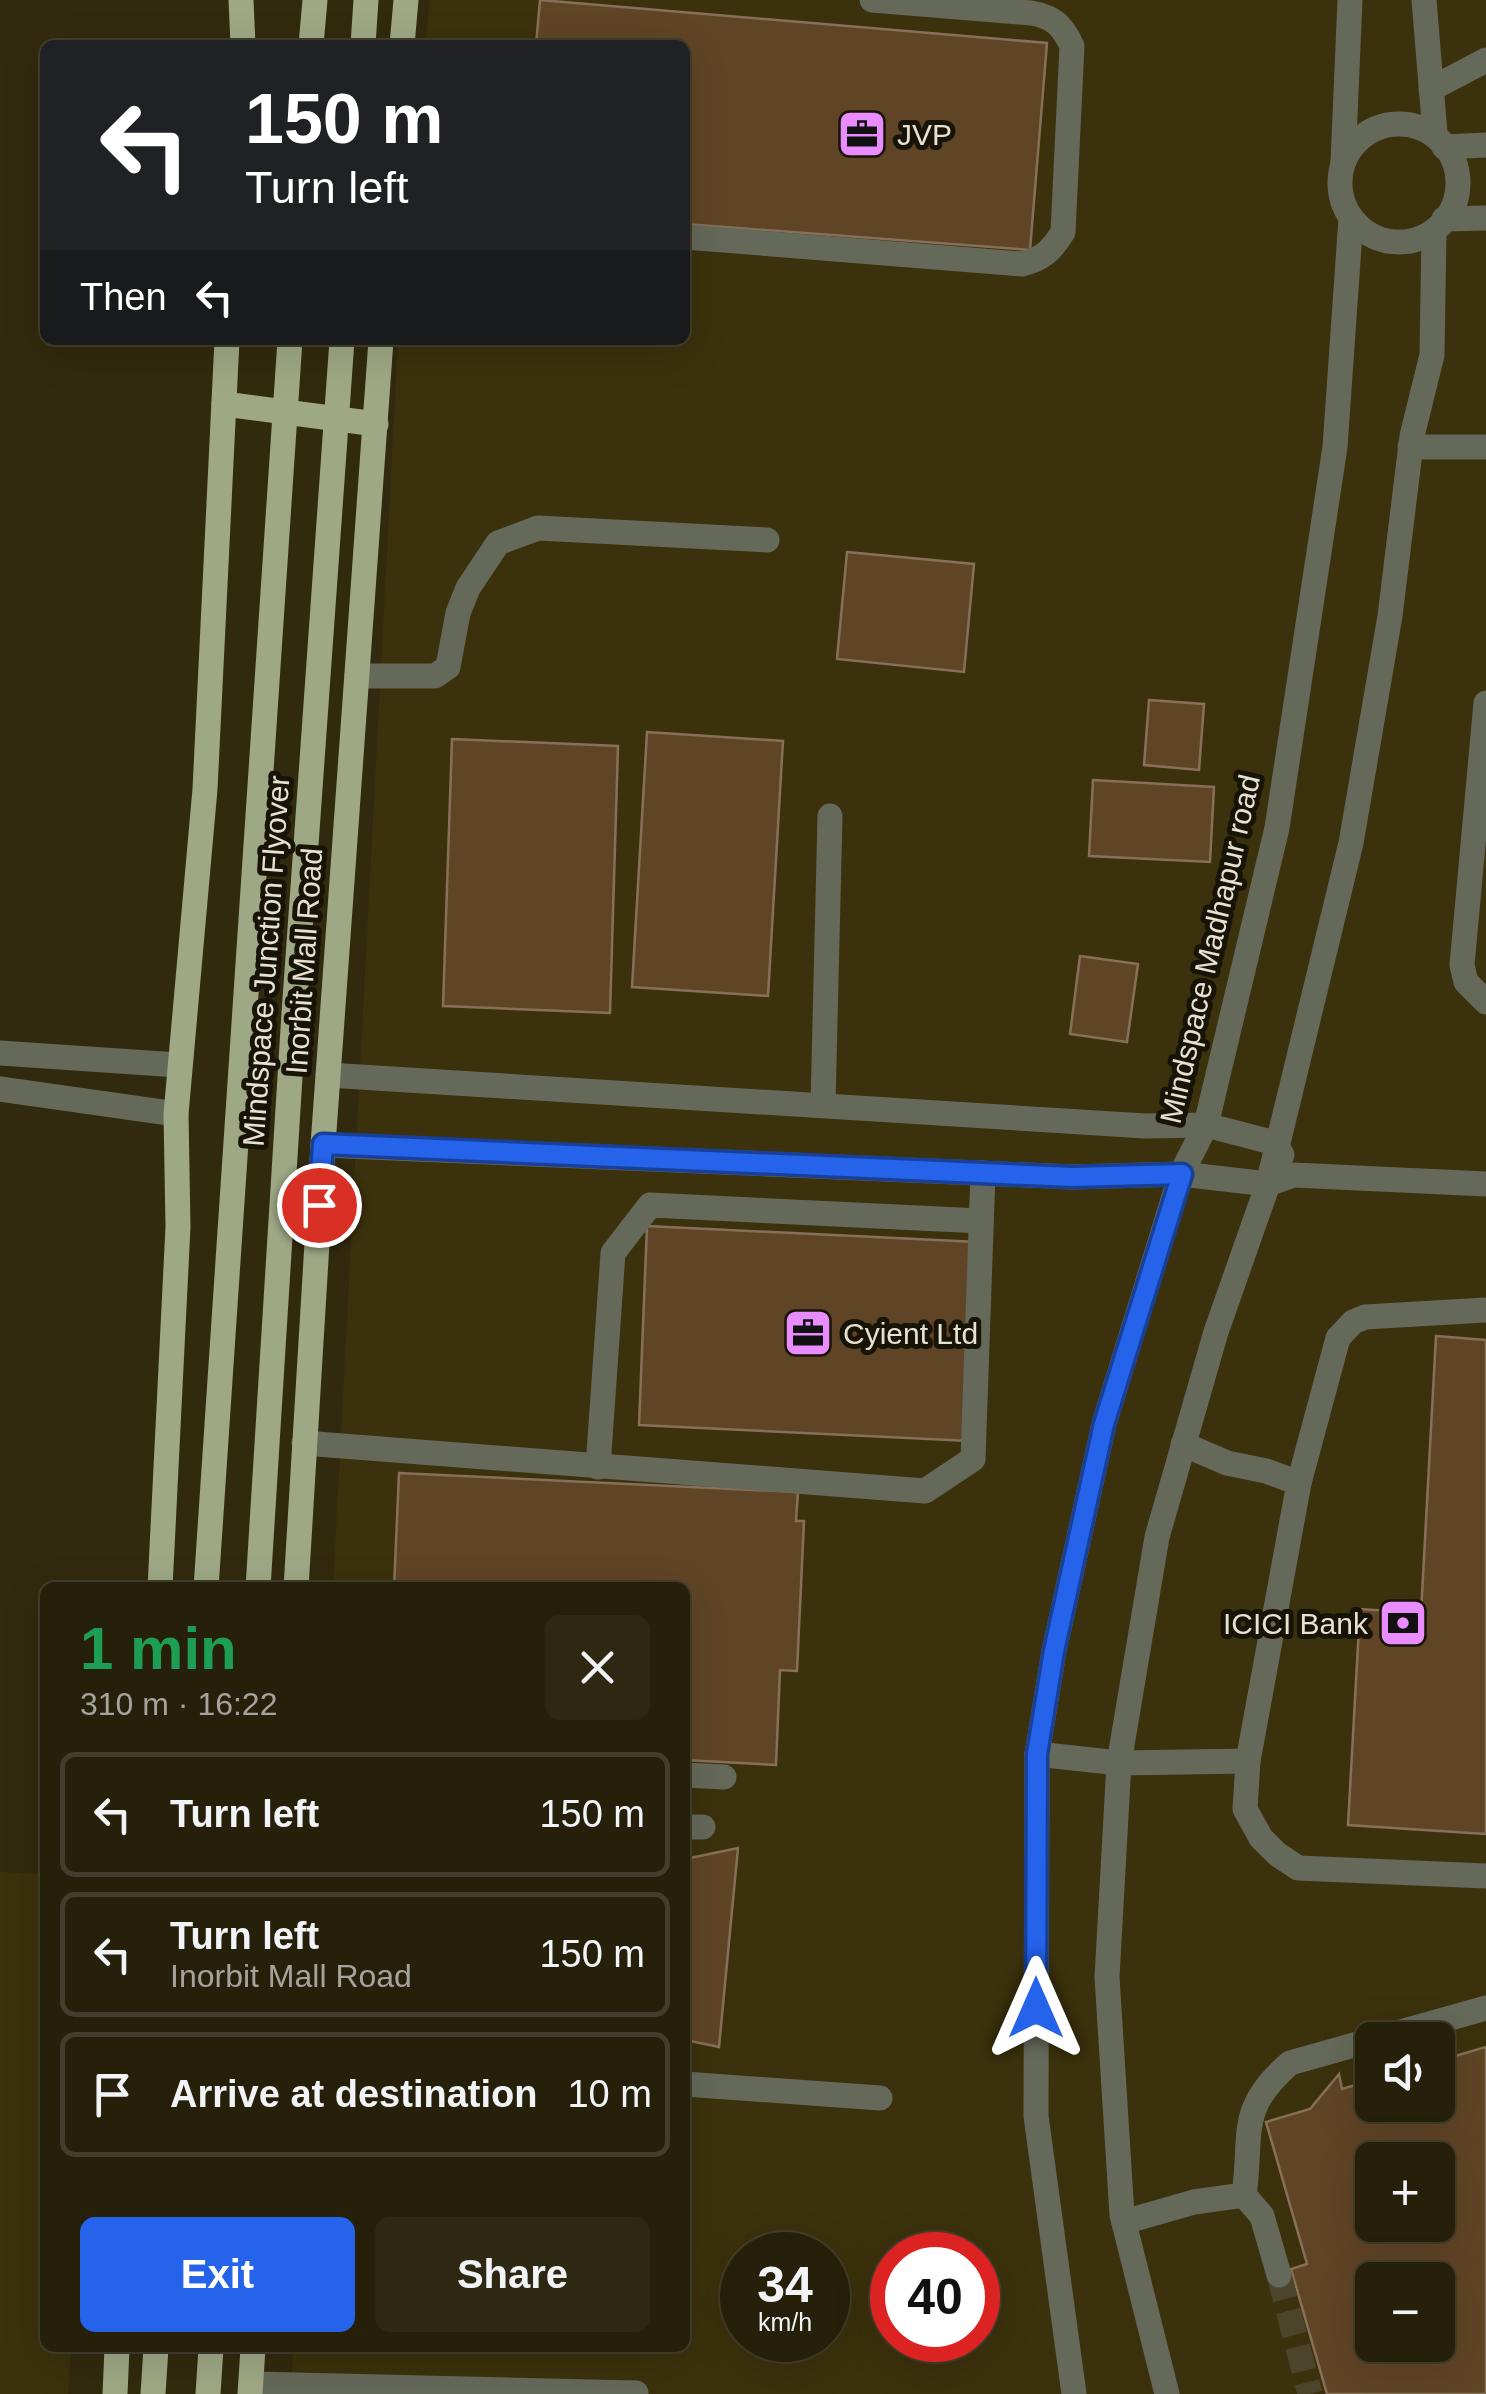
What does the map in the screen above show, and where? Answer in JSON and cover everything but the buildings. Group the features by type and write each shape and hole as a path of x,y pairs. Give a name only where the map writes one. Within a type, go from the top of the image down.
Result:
{"main road":[{"path":"241,0 242,40"},
{"path":"311,40 314,0"},
{"path":"363,40 366,0"},
{"path":"402,40 406,0"},
{"path":"160,1582 178,1227 178,1066 205,789 227,345"},
{"name":"Mindspace Junction Flyover","path":"206,1582 290,345"},
{"name":"Mindspace Junction Flyover","path":"258,1582 342,345"},
{"name":"Inorbit Mall Road","path":"296,1582 323,1144 382,345"},
{"path":"224,404 376,424"},
{"path":"115,2394 118,2352"},
{"path":"152,2394 156,2352"},
{"path":"208,2394 210,2352"},
{"path":"250,2389 252,2352"}],"street":[{"path":"690,238 1022,264 1040,260 1054,246 1063,232 1072,46 1063,27 1049,16 1031,13 872,0"},
{"path":"1350,0 1340,191 1351,218 1368,234 1390,242 1413,242 1439,226 1457,202 1456,164 1439,140 1424,0"},
{"path":"1432,89 1486,60"},
{"path":"1342,162 1358,139 1382,124 1409,123 1439,140 1486,146"},
{"name":"Mindspace Madhapur road","path":"1074,2394 1036,2116 1037,1754 1054,1651 1104,1424 1182,1174 1206,1125 1277,828 1335,446 1351,218"},
{"path":"1439,226 1486,218"},
{"path":"1167,2394 1124,2222 1107,1977 1120,1762 1157,1537 1216,1332 1268,1184 1352,844 1390,616 1410,448 1432,355 1439,226"},
{"path":"1410,448 1486,447"},
{"path":"357,676 435,676 448,667 458,613 485,559 498,543 538,528 767,540"},
{"path":"1486,704 1462,964 1466,982 1486,1002"},
{"path":"824,1105 830,816"},
{"path":"0,1053 178,1066"},
{"path":"328,1075 1145,1126 1206,1125 1275,1144 1294,1176"},
{"path":"0,1089 176,1114"},
{"path":"323,1144 983,1174 1182,1174 1268,1184 1294,1176 1486,1184"},
{"path":"304,1443 926,1491 973,1459 983,1174"},
{"path":"598,1467 613,1253 650,1205 981,1220"},
{"path":"1486,1310 1380,1314 1353,1322 1338,1338 1300,1483 1248,1761 1245,1809 1261,1838 1298,1868 1486,1876"},
{"path":"1183,1444 1227,1463 1300,1483"},
{"path":"1037,1754 1120,1762 1248,1761"},
{"path":"690,1775 724,1777"},
{"path":"1279,2275 1262,2216 1244,2195 1248,2169 1246,2136 1254,2103 1270,2080 1290,2063 1486,2008"},
{"path":"690,2084 880,2098"},
{"path":"1124,2222 1194,2202 1244,2195"},
{"path":"250,2389 636,2392"}],"shaded area":[{"path":"430,0 1486,0 1486,2394 291,2394 293,2352 690,2352 690,1582 333,1582 398,345 690,345 690,40 426,40"},
{"path":"0,1872 40,1874 40,2352 71,2352 68,2394 0,2394"}],"tunnel":[{"path":"1279,2275 1310,2394"}],"place":[{"name":"JVP","path":"862,134"},
{"name":"Cyient Ltd","path":"808,1333"},
{"name":"ICICI Bank","path":"1403,1623"}],"route":[{"path":"319,1205 323,1144 1072,1177 1182,1174 1104,1424 1054,1651 1037,1754 1036,2008"}]}
